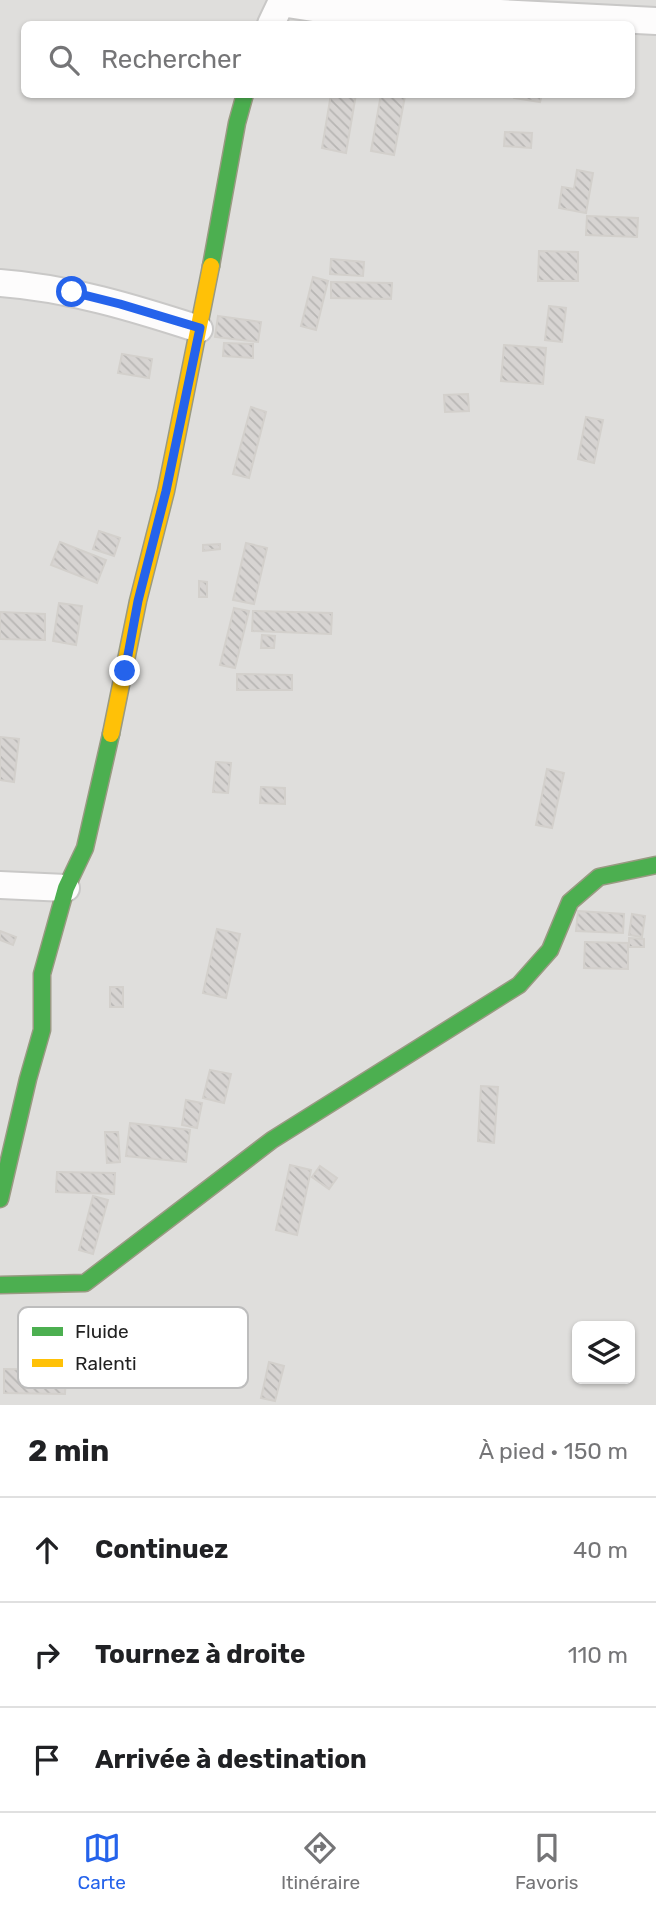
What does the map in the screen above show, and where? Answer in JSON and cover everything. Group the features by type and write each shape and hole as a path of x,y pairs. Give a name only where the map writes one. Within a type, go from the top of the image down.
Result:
{"street":[{"path":"272,21 281,3 326,10 500,13 656,21"},
{"path":"0,1199 28,1079 43,1030 42,975 66,888 85,848 138,601 166,491 244,98"},
{"path":"0,283 72,292 200,328"},
{"path":"0,1285 85,1283 272,1140 519,985 550,950 570,902 599,877 656,865"},
{"path":"0,885 66,888"}],"shaded area":[{"path":"0,0 656,0 656,1405 0,1405"}],"building":[{"path":"330,98 355,98 346,153 322,148"},
{"path":"380,98 405,98 394,155 371,151"},
{"path":"514,98 541,98 540,102"},
{"path":"505,132 532,133 531,148 504,146"},
{"path":"577,170 593,173 586,213 559,208 562,187 574,189"},
{"path":"587,216 638,218 637,237 586,235"},
{"path":"539,251 578,252 578,281 538,281"},
{"path":"331,259 364,262 363,276 330,274"},
{"path":"313,277 328,281 316,330 301,326"},
{"path":"331,282 392,283 391,299 331,298"},
{"path":"549,306 566,308 562,342 545,340"},
{"path":"218,316 261,322 258,342 215,337"},
{"path":"224,343 253,344 253,358 223,356"},
{"path":"504,345 546,348 543,384 501,381"},
{"path":"122,354 152,359 149,378 118,373"},
{"path":"468,394 469,411 445,412 444,395"},
{"path":"251,407 266,412 249,478 233,474"},
{"path":"586,417 603,420 594,463 578,459"},
{"path":"99,531 120,538 114,556 93,549"},
{"path":"60,542 106,560 97,583 51,565"},
{"path":"246,543 267,548 254,604 233,600"},
{"path":"220,544 220,549 203,551 203,545"},
{"path":"199,581 207,582 207,597 199,597"},
{"path":"59,603 82,606 76,645 53,641"},
{"path":"234,608 249,611 235,668 220,665"},
{"path":"253,611 332,613 331,634 252,631"},
{"path":"0,612 45,614 45,640 0,639"},
{"path":"262,635 275,636 274,648 261,648"},
{"path":"237,674 292,675 292,690 237,690"},
{"path":"0,737 19,739 14,782 0,780"},
{"path":"216,762 231,763 228,793 213,792"},
{"path":"547,769 564,773 552,828 536,825"},
{"path":"261,787 285,788 285,804 260,803"},
{"path":"578,911 624,914 623,933 576,931"},
{"path":"632,914 645,916 642,937 629,935"},
{"path":"217,929 240,934 226,998 203,993"},
{"path":"0,931 16,937 13,945 0,940"},
{"path":"629,938 644,939 644,947 629,947"},
{"path":"585,942 628,943 628,969 584,968"},
{"path":"110,987 123,987 123,1007 110,1007"},
{"path":"210,1070 231,1074 224,1103 203,1098"},
{"path":"481,1086 498,1087 494,1143 478,1141"},
{"path":"186,1100 202,1103 197,1128 182,1125"},
{"path":"130,1123 190,1130 186,1162 126,1156"},
{"path":"105,1132 118,1132 120,1162 107,1163"},
{"path":"290,1165 311,1170 297,1235 276,1230"},
{"path":"320,1166 337,1178 329,1189 312,1177"},
{"path":"57,1172 115,1173 114,1194 56,1192"},
{"path":"93,1196 108,1200 93,1254 79,1250"},
{"path":"269,1362 284,1366 275,1401 261,1398"},
{"path":"4,1369 18,1369 18,1388 65,1388 65,1394 4,1393"}],"traffic: fast":[{"path":"211,266 244,98"},
{"path":"0,1199 42,1030 42,974 66,888 85,848 111,734"},
{"path":"0,1285 85,1283 272,1140 519,985 550,950 570,902 599,877 656,865"}],"traffic: slow":[{"path":"111,734 138,601 166,491 211,266"}],"route":[{"path":"72,292 200,328 166,491 138,601 125,671"}]}
